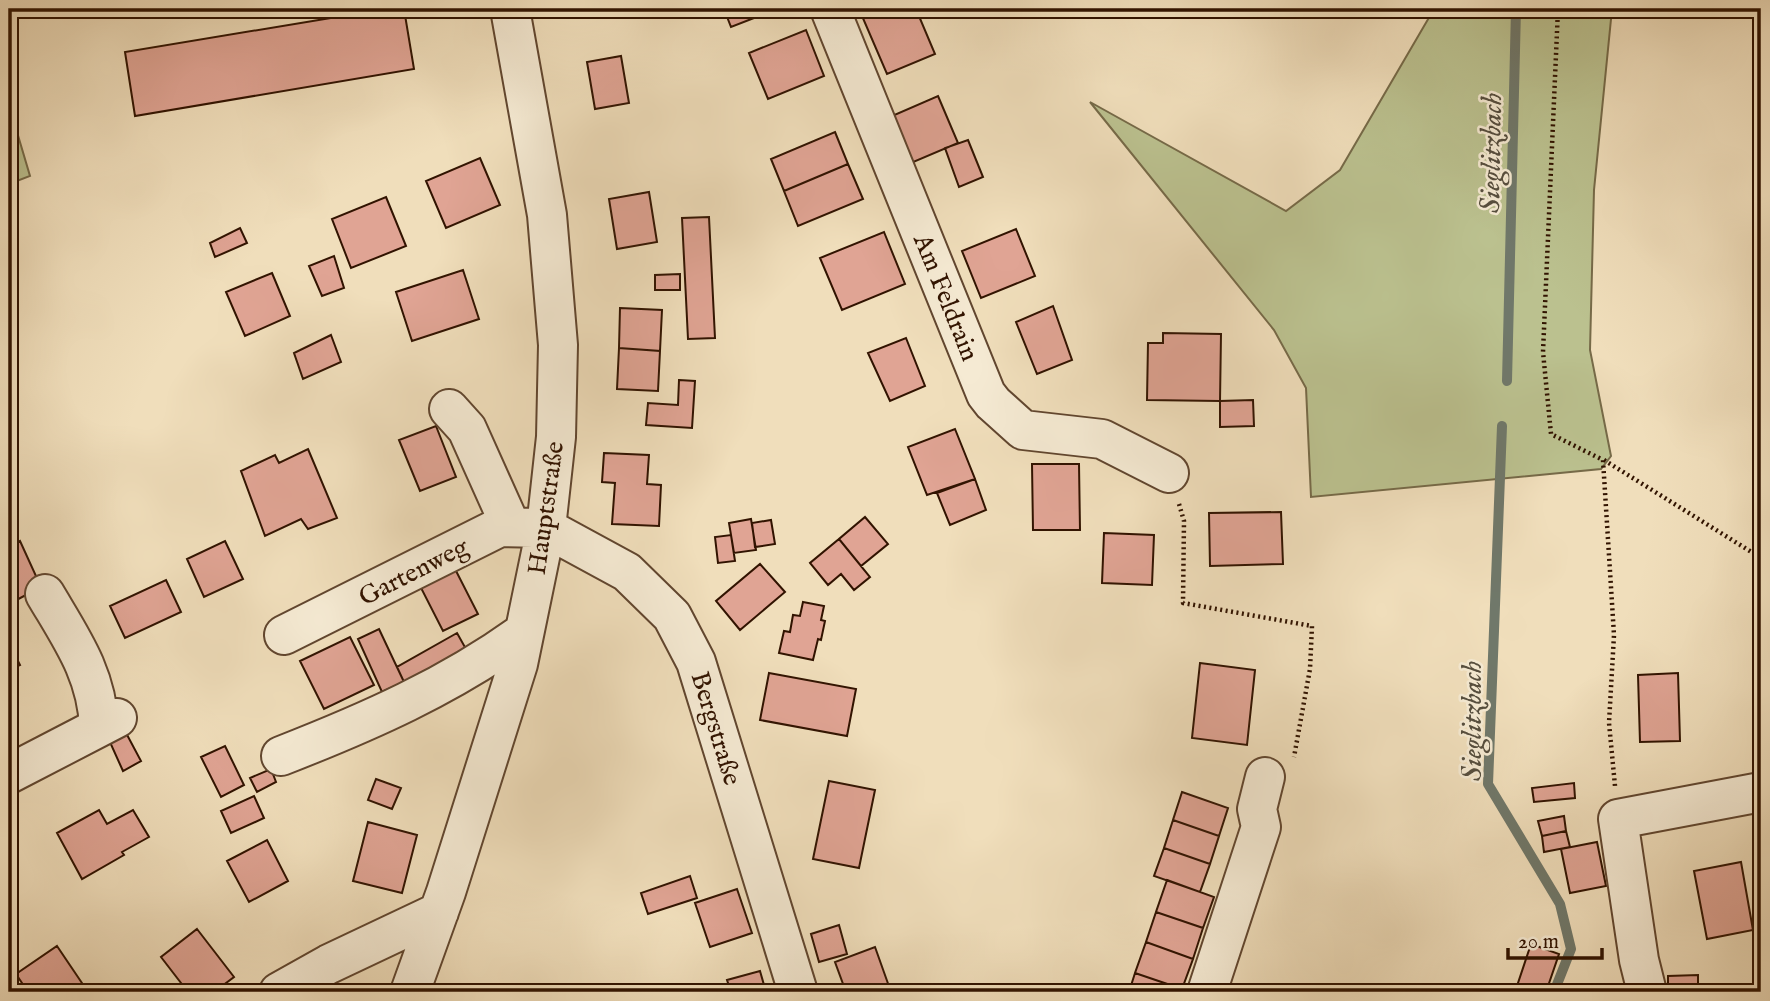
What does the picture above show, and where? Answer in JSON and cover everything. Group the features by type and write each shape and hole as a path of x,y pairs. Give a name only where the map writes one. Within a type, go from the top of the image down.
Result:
{"street":[{"name":"Hauptstraße","path":"410,992 439,912 518,664 524,632 528,528 556,437 558,345 547,215 510,9"},
{"name":"Am Feldrain","path":"830,9 986,394 1023,430 1102,439 1169,473"},
{"path":"449,409 467,429 528,528"},
{"name":"Gartenweg","path":"284,635 500,527 528,528"},
{"name":"Bergstraße","path":"528,528 626,572 672,616 696,662 798,992"},
{"path":"9,774 108,722 98,704 83,657 45,594"},
{"path":"281,756 368,722 414,699 524,632"},
{"path":"1207,992 1261,827 1257,809 1265,777"},
{"path":"1647,992 1639,960 1618,819 1761,792"},
{"path":"279,992 329,964 439,912"}],"path":[{"path":"1558,9 1544,352 1551,434 1604,460 1761,558"},
{"path":"1604,460 1614,635 1609,723 1618,819"},
{"path":"1169,473 1184,521 1183,603 1312,626 1310,669 1292,767 1265,777"}],"green space":[{"path":"1434,9 1612,9 1594,190 1590,350 1611,456 1601,469 1311,497 1306,388 1274,330 1090,102 1286,211 1340,170"},
{"path":"9,105 30,176 9,184"}],"building":[{"path":"385,9 404,9 414,69 135,116 125,52"},
{"path":"724,9 777,9 731,27"},
{"path":"859,9 916,9 935,54 887,74"},
{"path":"806,30 824,76 768,99 749,53"},
{"path":"621,56 629,103 595,109 587,62"},
{"path":"938,96 958,143 911,163 892,116"},
{"path":"835,132 848,164 784,191 771,159"},
{"path":"968,140 983,177 959,187 945,148"},
{"path":"480,158 500,205 446,228 426,181"},
{"path":"848,164 863,199 798,226 784,191"},
{"path":"649,192 657,242 617,249 609,199"},
{"path":"386,197 406,246 351,268 332,219"},
{"path":"709,217 715,338 688,339 682,218"},
{"path":"240,228 247,243 215,257 210,243"},
{"path":"1016,229 1035,276 981,298 962,251"},
{"path":"884,232 905,284 842,310 820,258"},
{"path":"334,256 344,288 322,296 309,266"},
{"path":"463,270 479,319 412,341 396,292"},
{"path":"272,273 290,316 245,336 226,292"},
{"path":"680,274 680,290 655,290 655,275"},
{"path":"1053,306 1072,360 1037,374 1016,322"},
{"path":"620,308 662,310 660,351 619,348"},
{"path":"1163,333 1221,334 1220,401 1147,400 1148,343 1163,343"},
{"path":"331,335 341,362 303,379 294,353"},
{"path":"906,338 925,386 890,401 868,353"},
{"path":"619,348 660,351 658,391 617,389"},
{"path":"679,380 695,381 692,428 646,425 648,403 678,405"},
{"path":"1253,400 1254,426 1220,427 1220,401"},
{"path":"436,426 456,477 420,491 399,440"},
{"path":"955,429 975,479 927,495 908,447"},
{"path":"308,449 337,518 308,529 301,519 265,536 241,471 275,455 279,463"},
{"path":"604,453 649,455 647,484 661,485 659,526 612,524 615,483 602,482"},
{"path":"1032,464 1079,464 1080,530 1033,530"},
{"path":"975,479 986,510 950,525 937,493"},
{"path":"1281,512 1283,564 1210,566 1209,513"},
{"path":"865,517 888,544 861,566 839,539"},
{"path":"751,519 756,550 734,553 729,523"},
{"path":"771,520 775,544 755,547 752,523"},
{"path":"1104,533 1154,535 1152,585 1102,583"},
{"path":"731,535 735,561 718,563 715,537"},
{"path":"839,539 870,577 854,590 841,574 828,585 810,563"},
{"path":"20,541 41,587 9,604 9,547"},
{"path":"225,541 243,579 204,597 187,559"},
{"path":"760,564 785,592 740,630 716,601"},
{"path":"453,565 478,614 443,631 418,582"},
{"path":"166,580 181,612 125,638 110,606"},
{"path":"803,602 824,606 821,620 825,621 813,660 779,653 784,631 790,632 793,615 800,616"},
{"path":"379,629 404,682 382,692 358,639"},
{"path":"457,633 466,649 404,682 397,667"},
{"path":"350,637 374,685 324,709 300,661"},
{"path":"11,647 20,665 9,670 9,648"},
{"path":"1200,663 1255,670 1247,745 1192,738"},
{"path":"769,673 856,689 847,736 760,720"},
{"path":"1678,673 1680,741 1640,742 1638,675"},
{"path":"125,731 141,761 123,771 109,740"},
{"path":"225,746 244,785 221,797 201,757"},
{"path":"271,769 276,782 257,792 250,778"},
{"path":"376,779 401,788 392,809 368,800"},
{"path":"829,781 875,790 859,868 813,859"},
{"path":"1574,783 1575,798 1534,802 1532,788"},
{"path":"1182,792 1228,808 1219,836 1173,820"},
{"path":"254,796 264,818 231,833 221,811"},
{"path":"99,810 107,824 133,810 149,837 82,879 57,833"},
{"path":"1564,816 1566,831 1542,836 1538,821"},
{"path":"1173,820 1219,836 1210,864 1164,848"},
{"path":"368,822 417,835 402,893 353,881"},
{"path":"1566,831 1570,847 1544,852 1542,836"},
{"path":"267,840 288,881 249,902 227,861"},
{"path":"1597,842 1606,886 1570,893 1561,849"},
{"path":"1164,848 1210,864 1200,892 1154,876"},
{"path":"1741,862 1753,930 1707,939 1694,871"},
{"path":"690,876 697,898 648,914 641,893"},
{"path":"1167,880 1214,897 1203,928 1156,912"},
{"path":"737,889 752,933 710,947 695,903"},
{"path":"1156,912 1203,928 1193,959 1146,942"},
{"path":"839,925 847,954 819,962 811,934"},
{"path":"197,929 234,977 214,992 188,992 161,957"},
{"path":"1146,942 1193,959 1182,989 1135,973"},
{"path":"1531,944 1559,954 1546,992 1515,992"},
{"path":"57,946 88,992 28,992 16,974"},
{"path":"875,947 891,992 846,992 835,962"},
{"path":"760,971 766,992 731,992 727,980"},
{"path":"1135,973 1182,989 1181,992 1129,992"},
{"path":"1698,975 1698,992 1668,992 1668,976"}],"waterway":[{"name":"Sieglitzbach","path":"1507,381 1516,9"},
{"name":"Sieglitzbach","path":"1502,426 1488,784 1560,904 1571,949 1554,992"}]}
